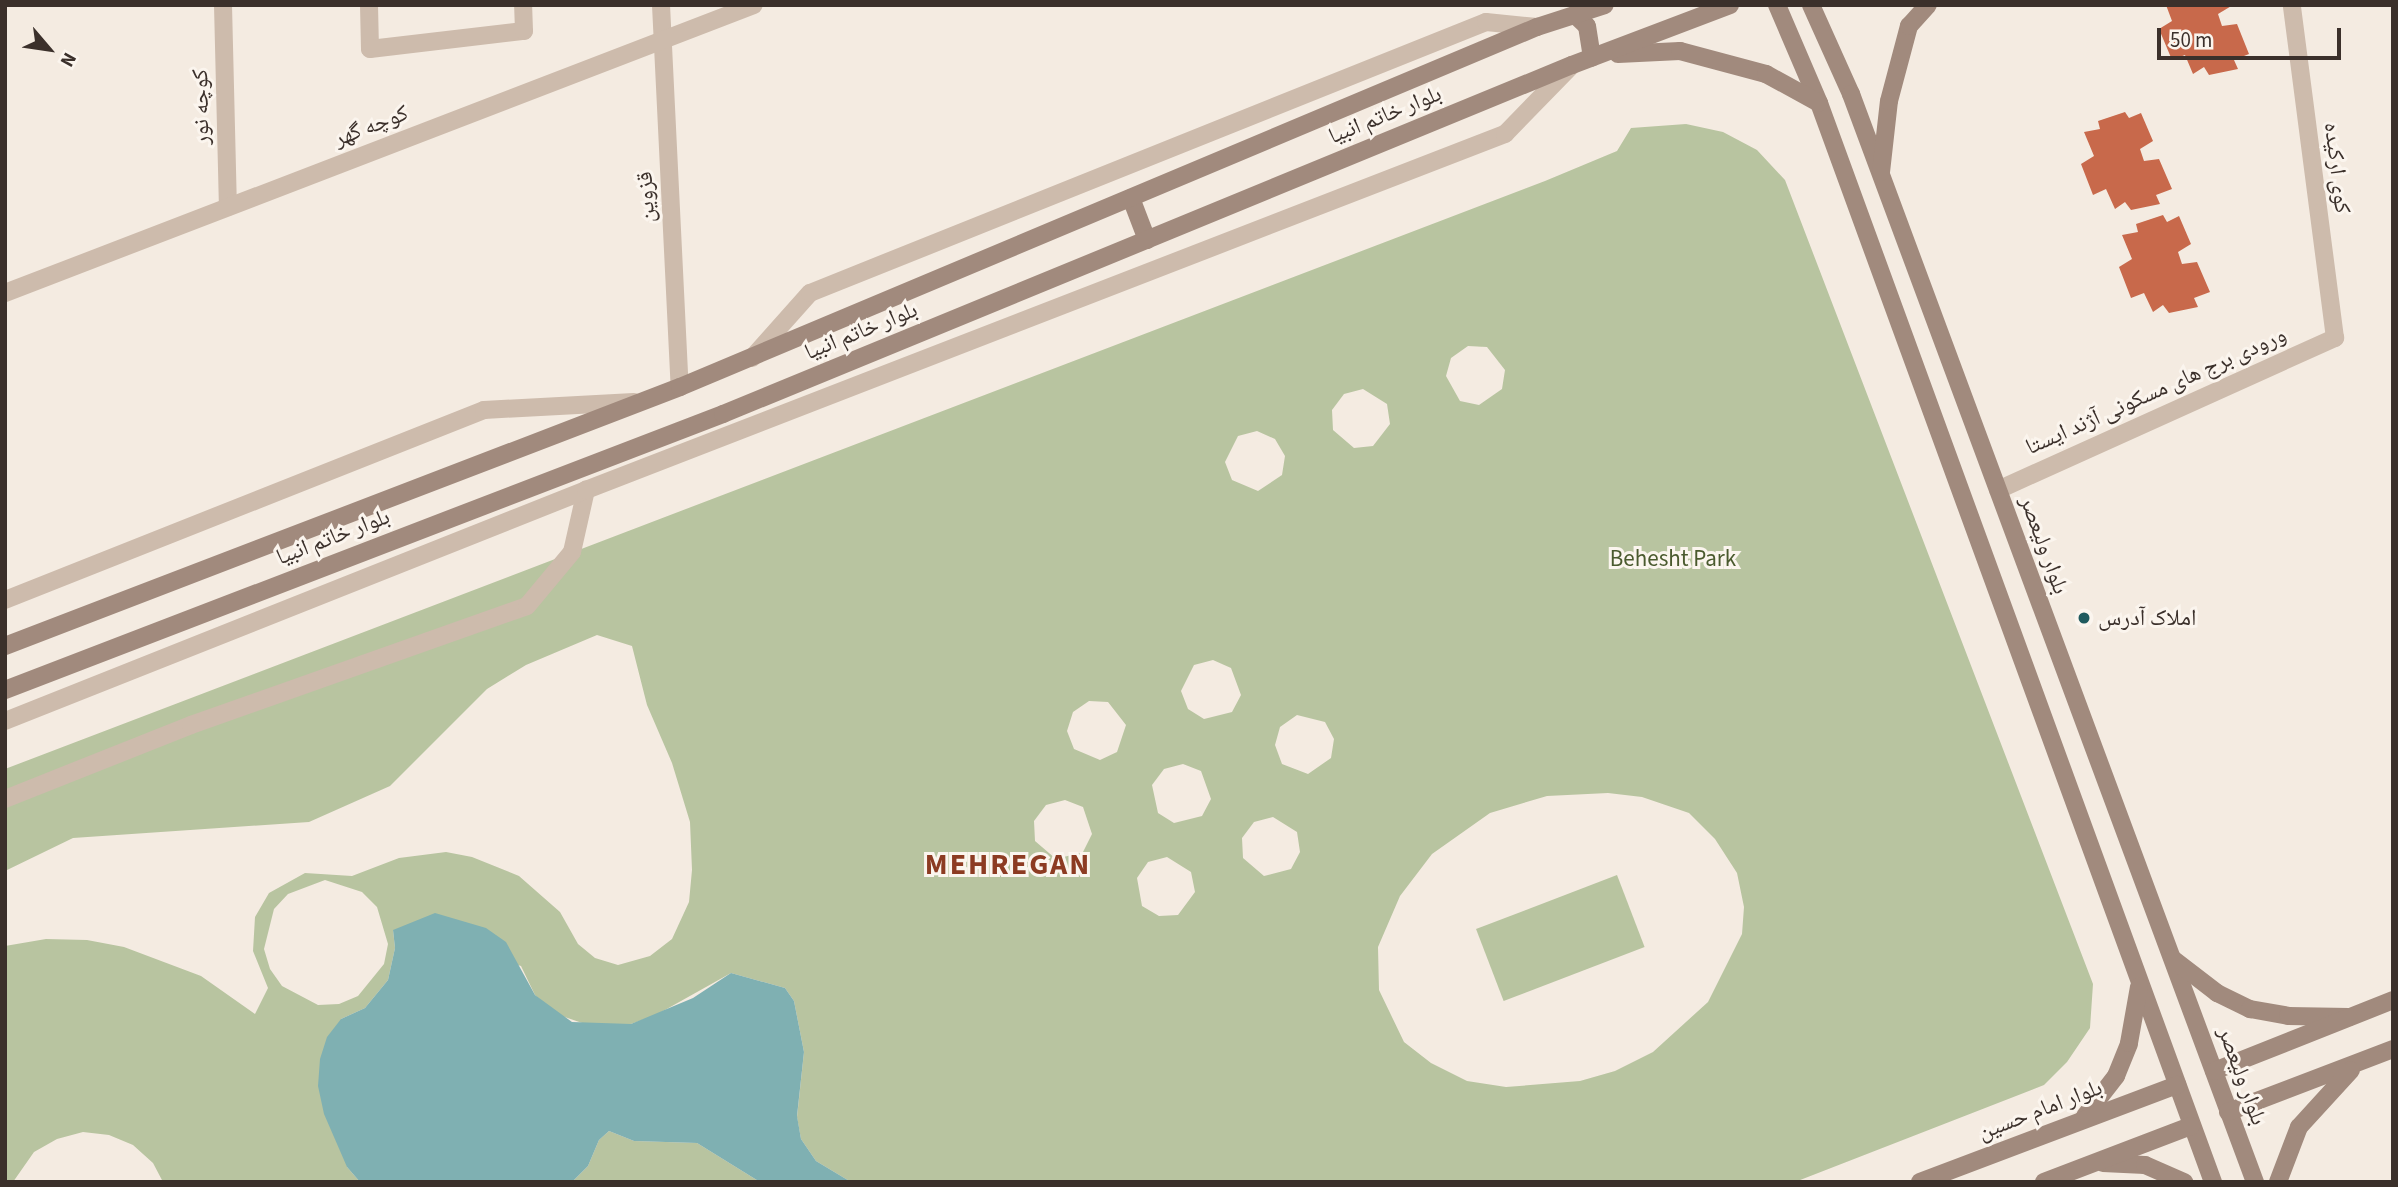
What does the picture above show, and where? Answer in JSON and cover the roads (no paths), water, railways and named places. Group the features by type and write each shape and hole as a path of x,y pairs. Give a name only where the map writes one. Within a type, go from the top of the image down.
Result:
{"main road":[{"name":"بلوار خاتم انبیا","path":"5,646 680,387 1575,10 1605,5"},
{"name":"بلوار خاتم انبیا","path":"5,690 723,414 1572,65 1730,5"},
{"path":"1777,5 1819,103 2213,1182"},
{"name":"بلوار ولیعصر","path":"1811,5 1881,176 2255,1182"},
{"path":"1881,176 1889,101 1902,50 1909,26 1928,5"},
{"path":"1575,10 1587,26 1596,56 1680,51 1766,74 1819,103"},
{"path":"1131,198 1147,240"},
{"path":"2171,958 2205,985 2250,1009 2297,1017 2349,1017"},
{"path":"2081,1120 2116,1076 2129,1043 2140,983"},
{"path":"2214,1071 2393,1000"},
{"path":"2228,1112 2393,1049"},
{"path":"2278,1182 2299,1127 2359,1062"},
{"name":"بلوار امام حسین","path":"1920,1182 2177,1085"},
{"path":"2044,1182 2191,1126"},
{"path":"2092,1163 2145,1165 2184,1182"}],"street":[{"name":"کوچه نور","path":"223,5 228,207"},
{"path":"369,5 370,49 524,31 523,5"},
{"name":"قزوین","path":"661,5 680,387"},
{"name":"کوچه گهر","path":"5,293 754,5"},
{"name":"کوی ارکیده","path":"2292,5 2335,338"},
{"path":"752,358 810,293 1486,22 1537,27"},
{"path":"5,720 586,490 1505,134 1572,65"},
{"name":"ورودی برج های مسکونی آژند ایستا","path":"1998,489 2335,338"},
{"path":"5,600 484,410 641,402"},
{"path":"5,799 191,725 527,606 572,552 586,490"}],"water":[{"path":"435,913 486,928 506,942 535,995 572,1022 631,1024 693,998 731,973 785,988 794,1001 804,1052 797,1116 801,1139 816,1161 851,1182 760,1182 697,1143 634,1141 609,1131 599,1140 588,1166 572,1182 360,1182 347,1167 324,1114 318,1086 320,1059 327,1037 341,1019 365,1008 388,980 395,948 393,930"}],"place":[{"name":"املاک آدرس","path":"2084,618"}],"district":[{"name":"MEHREGAN","path":"1008,865"}],"park label":[{"name":"Behesht Park","path":"1673,559"}]}
